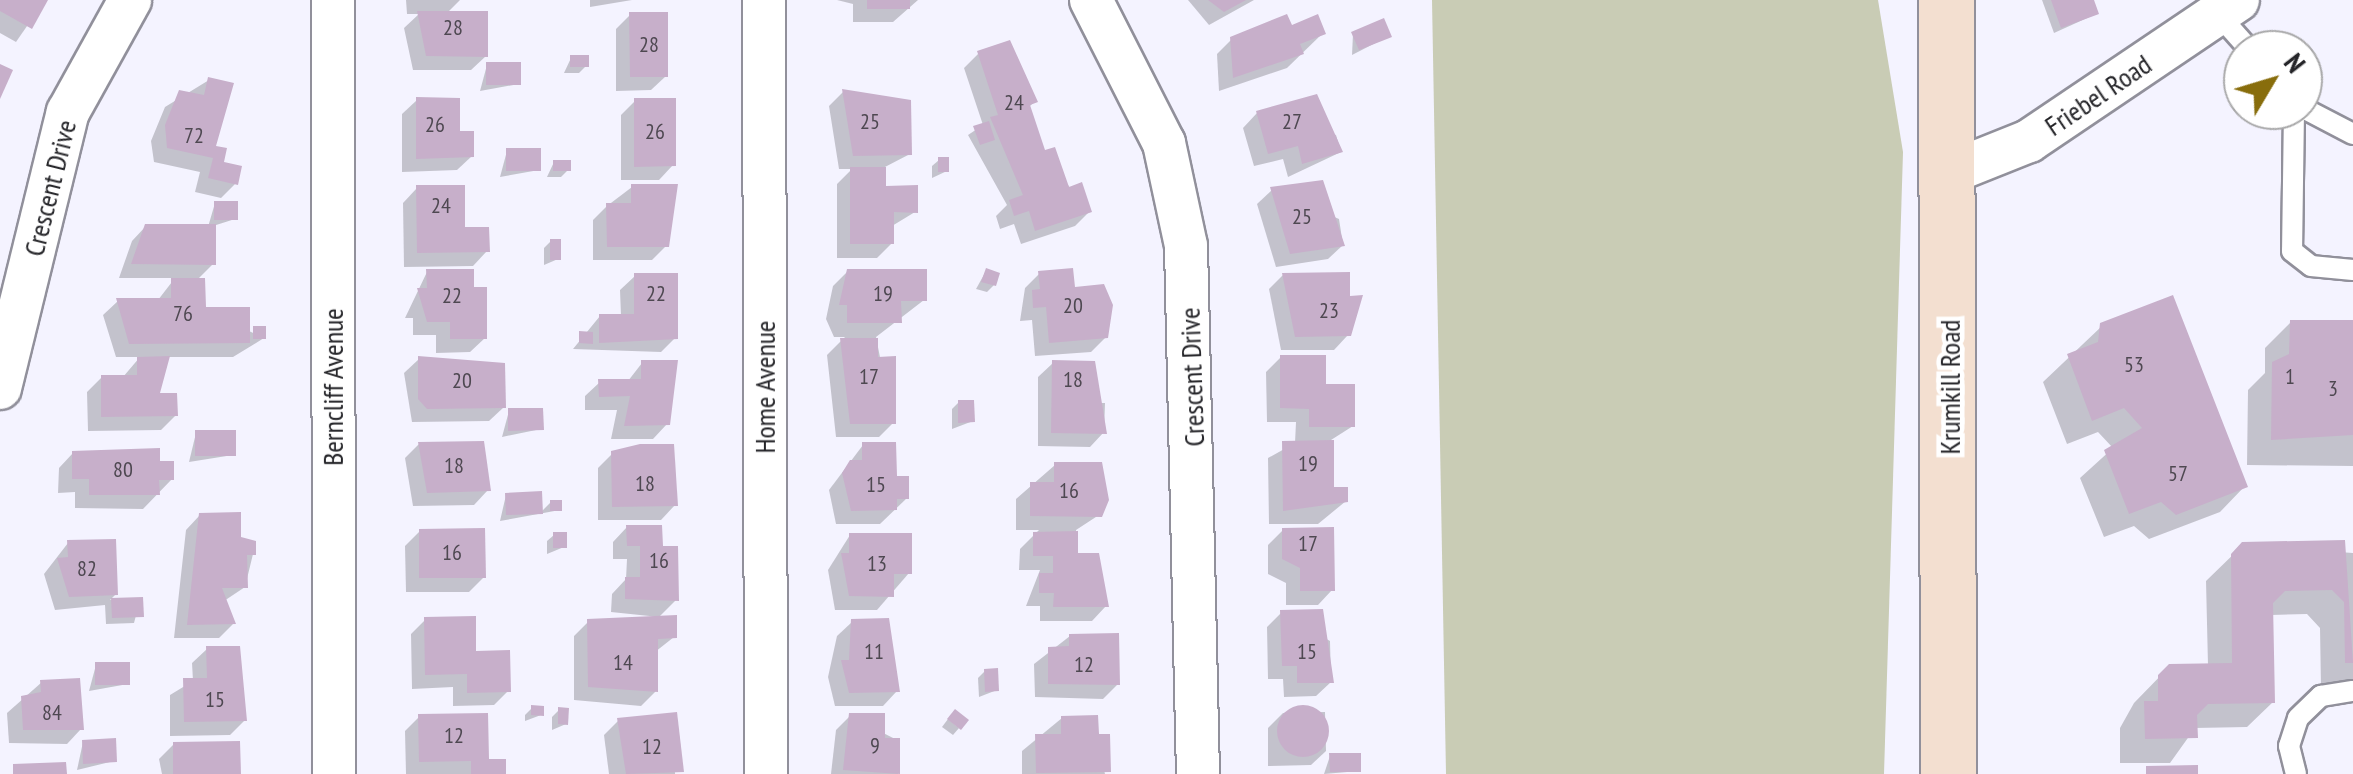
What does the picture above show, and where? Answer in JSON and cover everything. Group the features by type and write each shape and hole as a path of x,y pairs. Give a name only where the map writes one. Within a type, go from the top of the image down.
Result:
{"street":[{"name":"Crescent Drive","path":"0,388 68,112 130,0"},
{"name":"Berncliff Avenue","path":"333,0 334,774"},
{"name":"Home Avenue","path":"764,0 766,774"},
{"name":"Crescent Drive","path":"1091,0 1164,142 1186,246 1198,774"},
{"name":"Krumkill Road","path":"1946,0 1948,774"},
{"name":"Friebel Road","path":"1949,173 2029,141 2228,7"}],"lane":[{"path":"2228,7 2240,30"},
{"path":"2323,118 2353,134"},
{"path":"2294,130 2292,251 2312,266 2353,270"},
{"path":"2296,774 2289,746 2298,718 2322,696 2353,691"}],"green space":[{"path":"1432,0 1878,0 1903,152 1884,774 1446,774"}],"building":[{"path":"0,0 48,0 32,29 0,11"},
{"path":"867,0 910,0 910,9 867,9"},
{"path":"1208,0 1246,0 1224,12"},
{"path":"2051,0 2094,0 2099,14 2061,28"},
{"path":"417,11 488,11 488,57 426,56"},
{"path":"629,12 668,12 668,77 630,77"},
{"path":"1287,14 1292,25 1318,14 1326,34 1300,44 1304,54 1233,78 1230,37"},
{"path":"1384,18 1392,37 1359,50 1351,32"},
{"path":"1010,40 1038,102 1030,105 1045,150 1055,147 1069,187 1082,182 1092,212 1035,231 1029,211 1014,216 1009,200 1023,195 990,117 998,115 977,51"},
{"path":"570,55 589,55 589,67 570,67"},
{"path":"486,62 521,62 521,85 486,85"},
{"path":"0,64 13,70 0,99"},
{"path":"208,77 234,83 216,146 227,148 224,162 242,166 238,185 208,178 213,158 167,148 165,125 179,90 204,95"},
{"path":"842,89 911,100 912,155 853,156"},
{"path":"1317,94 1343,152 1302,164 1298,146 1268,154 1256,111"},
{"path":"416,97 460,98 460,131 474,131 474,157 416,159"},
{"path":"634,98 676,98 676,166 634,167"},
{"path":"989,121 995,140 980,145 973,126"},
{"path":"506,148 541,148 541,171 506,171"},
{"path":"938,157 949,157 949,172 938,172"},
{"path":"553,160 571,160 571,171 553,171"},
{"path":"850,167 886,167 886,186 918,185 918,213 894,212 894,244 850,244"},
{"path":"1323,180 1345,246 1290,254 1270,187"},
{"path":"631,184 678,184 669,247 607,247 606,203 631,203"},
{"path":"416,185 465,185 465,227 489,227 490,252 417,253"},
{"path":"214,201 238,201 238,220 214,220"},
{"path":"145,224 216,224 216,265 131,264"},
{"path":"550,239 561,239 561,260 550,260"},
{"path":"986,268 1000,273 996,286 981,282"},
{"path":"1073,268 1075,287 1104,284 1113,305 1108,338 1049,343 1046,307 1033,308 1032,290 1040,289 1038,271"},
{"path":"426,269 474,269 474,287 487,287 487,339 450,339 450,322 427,322 417,288 427,288"},
{"path":"847,269 927,269 927,301 901,301 902,323 847,323 847,305 839,305"},
{"path":"1350,272 1350,296 1363,295 1351,336 1295,337 1282,273"},
{"path":"634,273 678,273 678,339 599,343 599,314 634,314"},
{"path":"171,278 205,278 206,307 250,307 250,343 129,344 116,298 171,298"},
{"path":"2173,295 2248,487 2176,515 2161,502 2129,514 2104,450 2142,428 2124,408 2092,421 2067,354 2098,342 2100,323"},
{"path":"2290,320 2353,320 2353,435 2271,440 2272,362 2289,354"},
{"path":"253,326 266,326 266,339 253,339"},
{"path":"579,331 593,332 593,344 579,343"},
{"path":"840,338 878,338 878,357 896,356 896,424 850,424"},
{"path":"1280,355 1326,355 1326,384 1355,384 1355,427 1309,427 1309,409 1280,408"},
{"path":"170,356 160,393 177,393 178,416 101,417 101,375 137,375 137,357"},
{"path":"418,356 505,363 506,408 427,409 418,399"},
{"path":"641,360 678,360 670,425 624,426 630,396 599,397 598,379 641,379"},
{"path":"1052,360 1095,361 1107,434 1051,433"},
{"path":"958,400 974,400 975,422 958,423"},
{"path":"508,408 543,408 544,430 508,431"},
{"path":"195,430 236,430 236,456 195,456"},
{"path":"1334,440 1334,487 1348,487 1348,502 1283,511 1282,441"},
{"path":"484,441 491,491 427,493 418,442"},
{"path":"862,442 896,442 897,476 909,476 909,499 897,499 897,510 851,511 842,473 850,460 862,460"},
{"path":"640,444 674,444 678,506 612,507 611,451"},
{"path":"160,448 160,461 174,461 174,480 159,480 160,495 89,495 89,479 72,479 72,451"},
{"path":"1054,462 1102,462 1109,500 1102,517 1030,516 1030,482 1054,482"},
{"path":"542,491 543,514 506,515 505,493"},
{"path":"550,500 562,500 562,511 550,511"},
{"path":"241,512 241,537 256,541 256,555 247,555 248,588 222,588 236,624 187,625 199,513"},
{"path":"626,525 662,525 663,546 678,546 679,601 625,599 625,577 640,577 640,546 627,546"},
{"path":"1334,527 1335,591 1300,591 1300,568 1282,559 1282,528"},
{"path":"485,528 486,578 419,578 419,529"},
{"path":"1078,531 1078,553 1099,553 1109,607 1053,607 1054,593 1039,593 1039,573 1053,573 1053,556 1033,556 1033,532"},
{"path":"553,532 567,532 567,548 553,548"},
{"path":"849,533 912,533 912,574 894,574 894,597 849,596 841,553 849,553"},
{"path":"116,539 118,595 69,597 57,558 68,557 67,540"},
{"path":"2345,540 2353,663 2345,663 2344,602 2332,590 2285,591 2273,603 2275,703 2208,704 2197,715 2198,738 2145,739 2144,701 2158,701 2158,675 2169,664 2232,663 2231,554 2242,542"},
{"path":"143,597 144,617 112,618 111,598"},
{"path":"1323,609 1334,683 1297,683 1297,666 1282,666 1280,610"},
{"path":"677,615 677,638 658,639 658,692 588,687 587,619"},
{"path":"476,616 476,651 510,650 511,692 467,693 467,674 425,675 424,617"},
{"path":"889,618 900,692 849,693 841,660 849,660 851,619"},
{"path":"1119,633 1120,685 1048,684 1048,647 1069,646 1069,634"},
{"path":"206,646 240,646 247,721 184,722 183,678 207,678"},
{"path":"95,662 130,662 130,685 95,685"},
{"path":"998,668 999,691 985,692 984,669"},
{"path":"80,678 84,730 23,730 21,696 41,692 40,680"},
{"path":"531,705 544,706 544,716 531,715"},
{"path":"1303,705 1321,713 1329,731 1321,749 1303,757 1285,749 1277,731 1285,713"},
{"path":"558,707 569,708 568,725 558,724"},
{"path":"955,709 969,720 961,730 947,719"},
{"path":"677,712 684,772 626,774 617,718"},
{"path":"488,713 489,759 506,759 506,774 471,774 471,761 419,762 418,714"},
{"path":"849,713 885,713 885,738 900,738 900,774 843,770"},
{"path":"1098,715 1099,734 1110,734 1111,772 1036,773 1035,734 1061,734 1061,716"},
{"path":"116,738 117,762 83,764 82,740"},
{"path":"240,741 241,774 173,774 173,742"},
{"path":"1329,753 1361,753 1361,772 1330,772"},
{"path":"66,762 67,774 13,774 13,764"},
{"path":"2198,765 2198,774 2146,774 2146,766"}]}
